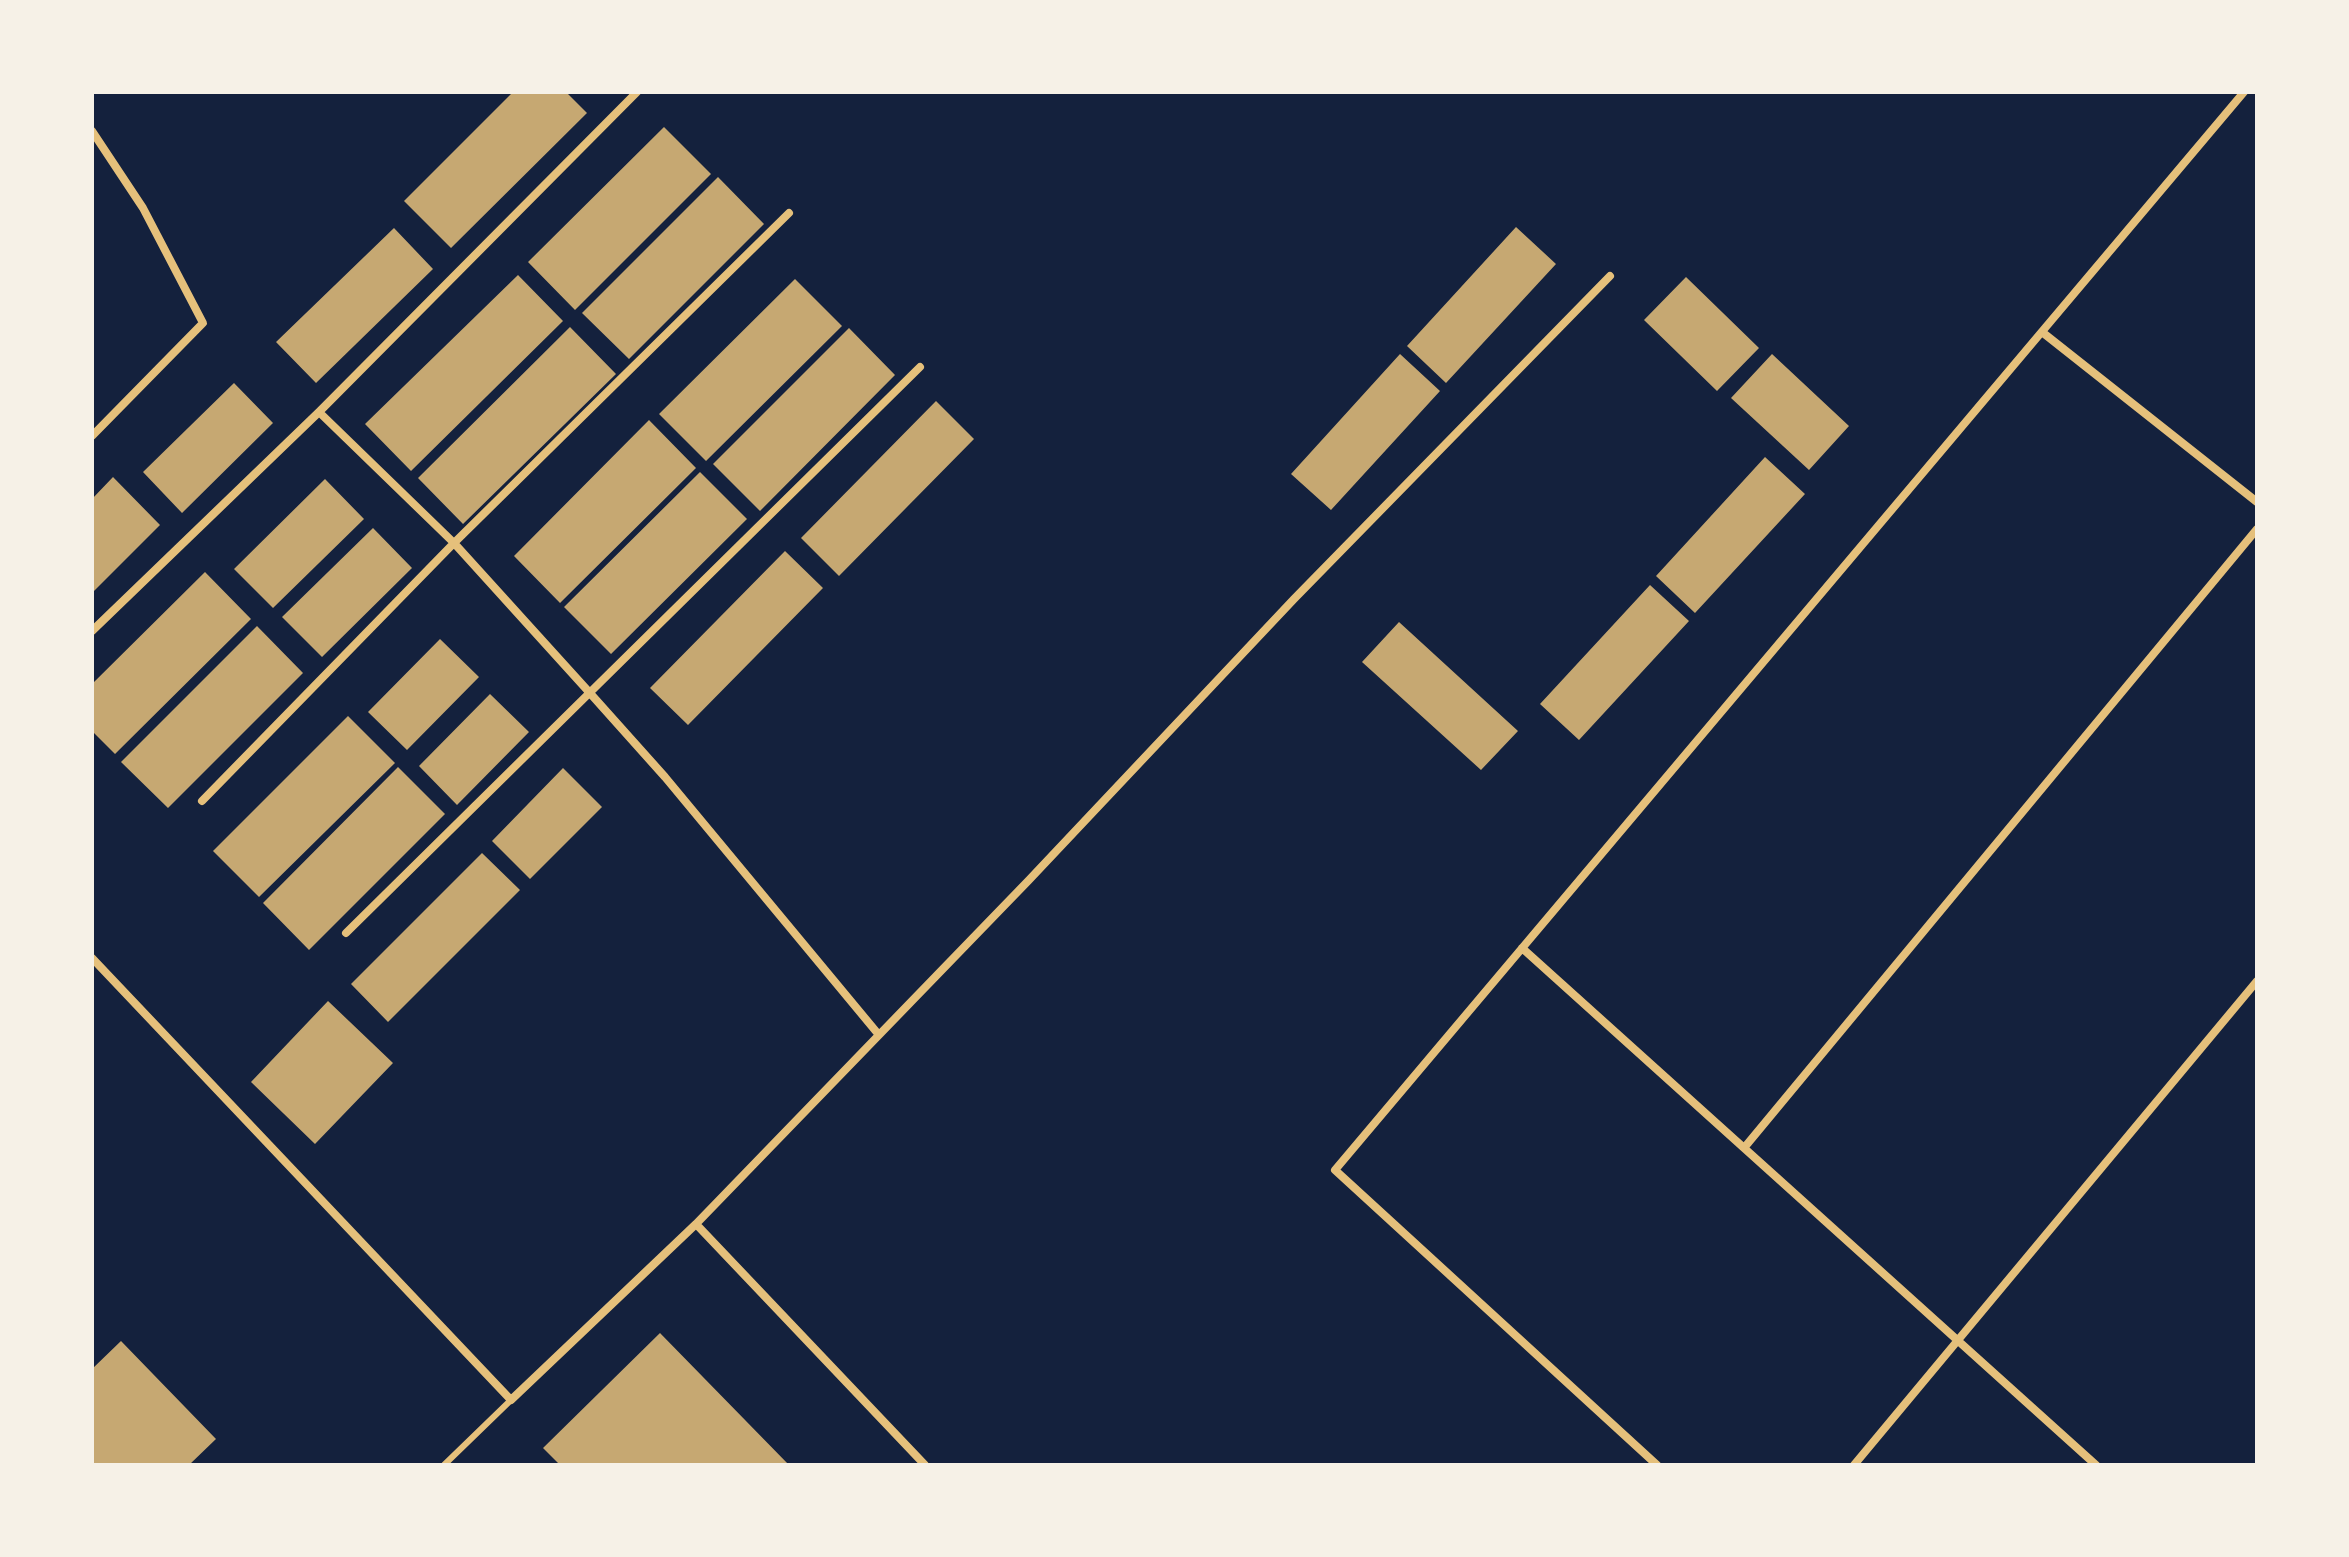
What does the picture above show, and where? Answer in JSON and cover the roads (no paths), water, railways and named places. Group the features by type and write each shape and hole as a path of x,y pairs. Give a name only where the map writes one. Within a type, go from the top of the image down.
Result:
{"street":[{"path":"92,631 319,412 637,92"},
{"path":"1657,1465 1335,1170 2244,92"},
{"path":"92,131 143,208 203,323 92,436"},
{"path":"202,801 454,543 789,213"},
{"path":"92,958 511,1400 696,1224 1294,599 1610,276"},
{"path":"2042,332 2257,502"},
{"path":"346,933 920,367"},
{"path":"319,412 454,543 589,692 665,777 879,1035"},
{"path":"1744,1148 2257,529"},
{"path":"1522,948 2096,1465"},
{"path":"1854,1465 2257,981"},
{"path":"696,1224 925,1465"}],"lane":[{"path":"444,1465 511,1400"}]}
